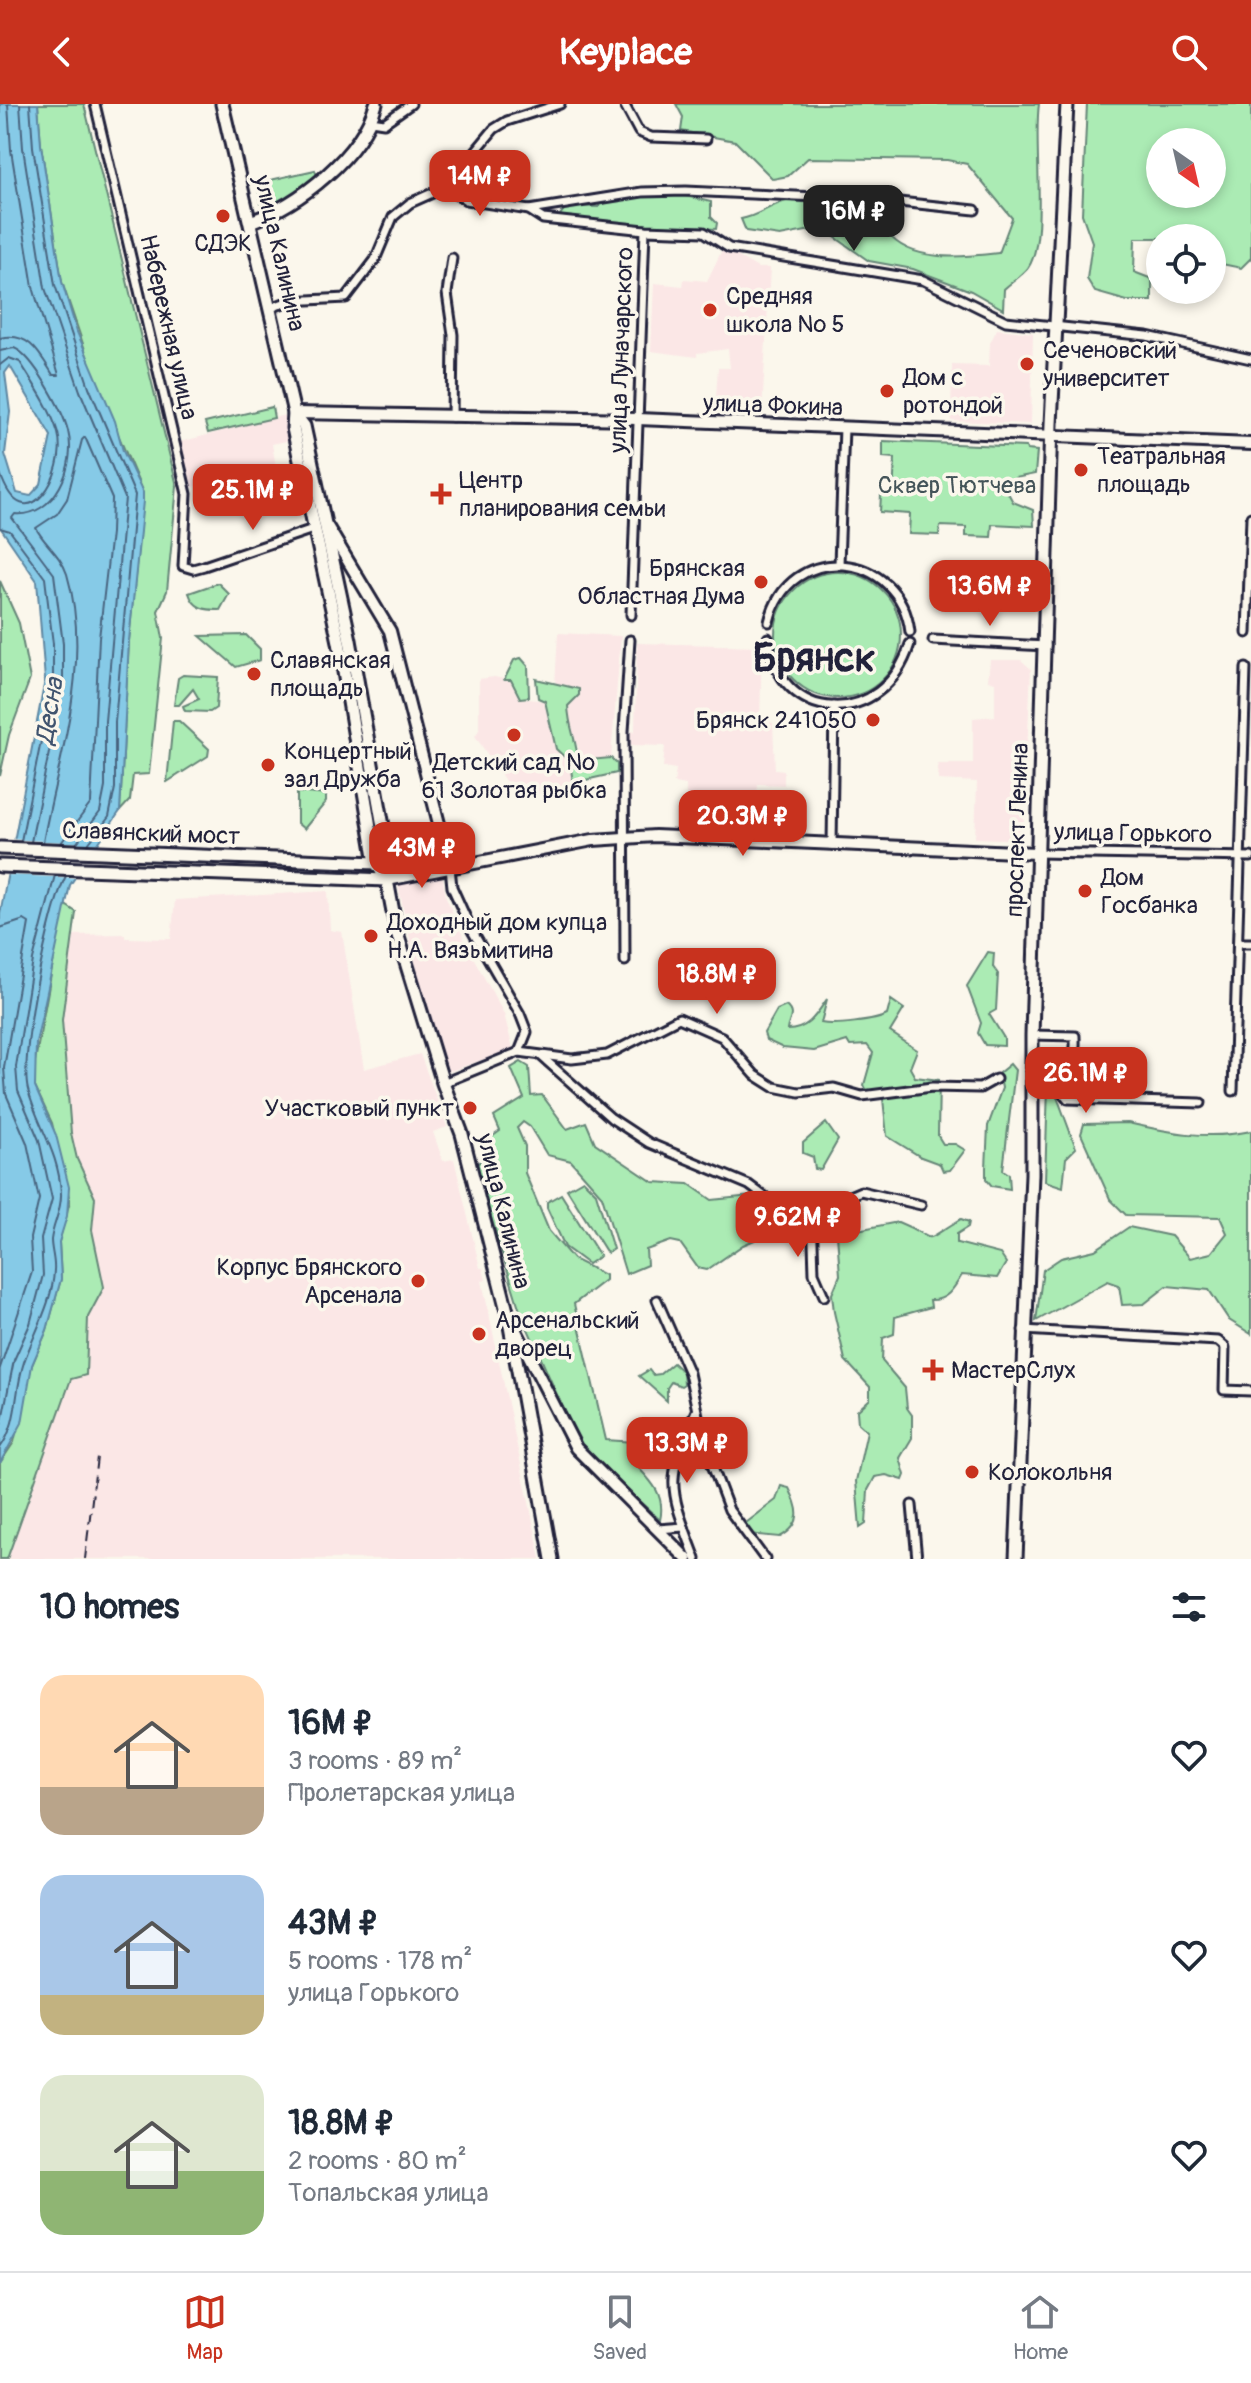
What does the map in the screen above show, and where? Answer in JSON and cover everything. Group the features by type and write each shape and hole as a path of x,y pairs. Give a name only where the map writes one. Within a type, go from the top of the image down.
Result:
{"main road":[{"name":"улица Калинина","path":"222,104 294,413 304,426 376,863 387,880 404,960 462,1134 508,1315 552,1559"},
{"path":"250,222 279,210 329,172 371,121 376,104"},
{"name":"проспект Ленина","path":"1016,1559 1023,1330 1032,1174 1032,1035 1051,437 1067,104"},
{"name":"улица Калинина","path":"321,526 385,839 389,868 387,880"},
{"name":"Славянский мост","path":"0,848 376,863"},
{"name":"Славянский мост","path":"0,866 299,878"},
{"name":"улица Горького","path":"299,878 387,880"}],"street":[{"name":"Набережная улица","path":"95,104 187,494 181,561 187,569 193,569 321,526"},
{"path":"371,121 384,123 411,104"},
{"path":"271,308 289,301 346,298 375,260 393,217 410,203 446,187 494,129 507,121 560,104"},
{"path":"624,104 639,132 651,137 706,139"},
{"path":"446,187 466,200 529,210 642,192 672,191 880,200 975,210"},
{"path":"529,210 543,219 645,230 704,232 729,248 923,280 1006,321 1147,336 1251,359"},
{"name":"улица Луначарского","path":"631,615 645,230"},
{"path":"452,258 447,293 453,335 452,417"},
{"name":"улица Фокина","path":"294,413 638,419 1251,444"},
{"path":"839,564 844,428"},
{"path":"1247,633 1251,517"},
{"path":"321,526 390,631 450,867 452,887 471,929 520,1014 527,1032 519,1052"},
{"path":"769,622 780,595 796,578 816,568 839,564 863,568 884,580 900,598 910,632"},
{"path":"768,638 772,661 784,681 801,696 834,706 868,700 888,686 903,667 910,644"},
{"path":"625,961 624,731 630,640"},
{"path":"933,640 1046,646"},
{"path":"1233,1091 1246,668"},
{"path":"832,845 834,706"},
{"name":"улица Горького","path":"387,880 593,840 655,836 1037,853 1251,857"},
{"path":"1239,943 1251,943"},
{"path":"443,1083 519,1052 572,1059 607,1055 679,1018 722,1037 755,1075 774,1087 799,1092 834,1088 862,1096 932,1087 980,1088 996,1079"},
{"path":"1032,1035 1075,1036 1075,1053 1060,1070 1058,1081 1060,1091 1068,1099 1201,1103"},
{"path":"541,1056 611,1118 649,1143 749,1185 780,1208 812,1212 861,1191 921,1205"},
{"path":"812,1212 814,1273 824,1296"},
{"path":"657,1300 689,1373 696,1411 729,1510 765,1559"},
{"path":"508,1315 576,1448 687,1559"},
{"path":"1023,1330 1218,1341 1225,1347 1224,1390 1251,1391"},
{"path":"696,1411 672,1469 672,1489 696,1559"},
{"path":"912,1505 917,1559"},
{"path":"658,1529 684,1527"}],"shaded area":[{"name":"Средняя школа № 5","path":"723,248 758,268 770,268 762,413 715,411 718,368 730,368 728,349 697,353 697,357 651,351 654,283 683,286 684,279 707,281"},
{"path":"997,329 1033,333 1031,424 951,421 952,365 989,366 990,343"},
{"path":"285,415 291,440 272,444 277,472 187,488 176,443"},
{"path":"558,633 621,636 611,758 578,761 578,746 569,731 568,706 578,696 554,703"},
{"path":"637,643 762,646 760,721 773,723 775,769 784,770 784,785 758,784 757,799 686,798 686,785 674,783 676,769 663,767 665,746 630,745 631,732 635,731"},
{"path":"990,660 1021,660 1031,669 1023,840 975,838 977,782 938,780 938,764 973,764 973,718 995,716 995,682 988,680"},
{"name":"Детский сад № 61 Золотая рыбка","path":"494,677 511,680 520,698 545,701 556,748 571,762 574,790 565,794 514,794 475,736 479,730 479,679"},
{"path":"442,874 446,897 467,946 504,1014 513,1049 448,1072 422,994 398,885"},
{"path":"328,891 330,930 342,932 364,1069 420,1054 447,1127 433,1132 443,1161 454,1159 480,1268 483,1268 486,1280 482,1281 541,1559 7,1559 71,1379 88,1317 104,1287 92,1230 95,1198 77,1159 71,1133 62,1020 72,935 125,934 125,938 171,939 175,900"}],"green space":[{"path":"38,104 84,104 177,486 167,591 158,611 163,638 149,774 133,775 130,800 120,811 129,641 143,493 97,385 62,282 41,145"},
{"path":"676,104 1039,104 1039,214 1034,255 1023,274 1004,289 1003,309 971,291 913,269 869,261 822,228 780,236 746,231 741,219 777,204 805,198 831,198 878,209 887,232 910,249 939,256 971,256 999,253 1012,218 967,164 947,160 808,158 788,176 773,179 735,141 681,131 683,117"},
{"path":"1087,104 1251,104 1251,258 1241,268 1226,265 1226,224 1146,224 1146,238 1135,238 1134,272 1146,277 1146,301 1127,301 1095,292 1087,279 1092,242 1082,214"},
{"path":"315,170 318,179 274,208 262,207 257,183"},
{"path":"642,194 681,195 711,202 711,217 717,223 716,229 565,220 560,215 567,206 599,207 600,200"},
{"path":"272,407 274,418 208,433 205,423"},
{"name":"Сквер Тютчева","path":"883,441 1026,447 1027,450 1037,451 1035,474 1015,478 1007,491 1013,502 1033,510 1034,526 992,524 991,537 966,536 966,527 940,526 939,535 909,534 910,514 880,512 881,495 893,495 895,458 883,457"},
{"path":"838,572 862,577 882,591 896,611 901,635 896,659 882,679 862,693 838,698 814,693 794,679 780,659 775,635 780,611 794,591 814,577"},
{"path":"0,581 19,623 30,679 9,735 0,776"},
{"path":"218,583 229,594 220,610 197,605 189,593"},
{"path":"246,635 260,649 260,660 236,667 200,636"},
{"path":"521,658 528,666 529,697 520,698 511,680 504,680 514,660"},
{"path":"183,675 218,677 216,708 210,712 185,711 183,706 199,699 193,689 179,705 174,705 178,678"},
{"path":"536,679 579,689 579,695 568,706 578,761 611,758 617,764 617,773 581,781 574,790 570,762 556,749 545,701 538,698"},
{"path":"173,721 179,721 209,749 208,756 167,782"},
{"path":"297,792 326,795 326,802 304,829 297,823"},
{"path":"64,904 76,912 62,1020 71,1133 77,1159 95,1198 92,1230 104,1287 88,1317 86,1375 71,1379 7,1559 0,1559 0,1463 14,1442 32,1365 47,1330 61,1279 59,1242 70,1201 52,1123 35,1087 34,1067"},
{"path":"988,952 994,953 993,967 998,974 996,1010 989,1014 1004,1038 1004,1046 985,1045 978,1033 981,1023 967,986"},
{"path":"827,999 821,1023 827,1024 882,1017 887,1015 891,1000 904,1009 890,1032 917,1050 910,1068 915,1077 939,1080 938,1136 943,1144 955,1144 965,1150 950,1170 943,1171 940,1164 921,1157 887,1136 883,1099 867,1091 864,1085 873,1053 867,1045 850,1046 847,1041 814,1051 783,1048 766,1040 764,1033 777,1010 786,1006 789,1009 791,1015 787,1030 794,1029 811,1020"},
{"path":"521,1062 529,1067 531,1096 542,1095 567,1129 586,1122 595,1143 653,1182 689,1184 712,1200 761,1195 778,1220 771,1233 743,1245 707,1270 698,1268 680,1243 671,1241 646,1250 647,1265 626,1274 602,1196 571,1161 547,1155 530,1127 523,1122 517,1128 525,1146 525,1173 549,1231 573,1259 605,1275 605,1280 574,1304 606,1440 635,1442 659,1450 664,1462 652,1466 634,1463 659,1495 660,1520 580,1447 520,1311 475,1165 485,1158 482,1144 500,1131 494,1117 524,1098 511,1068"},
{"path":"1010,1064 1015,1070 1003,1170 1009,1174 1010,1189 992,1186 986,1179 986,1168 988,1126 1002,1088 999,1073"},
{"path":"1048,1086 1053,1086 1076,1148 1066,1158 1063,1187 1045,1181"},
{"path":"826,1123 838,1140 821,1170 815,1169 813,1157 803,1153 803,1143"},
{"path":"1128,1123 1190,1134 1220,1135 1251,1131 1251,1334 1229,1320 1209,1290 1167,1286 1144,1304 1122,1305 1119,1285 1108,1281 1036,1321 1043,1270 1061,1258 1095,1250 1129,1227 1171,1236 1190,1258 1211,1253 1227,1233 1220,1217 1126,1215 1110,1199 1081,1134 1084,1124"},
{"path":"583,1180 596,1193 613,1249 607,1253 567,1189"},
{"path":"561,1194 600,1256 588,1264 565,1247 547,1208 547,1202"},
{"path":"961,1219 969,1222 968,1227 957,1234 957,1243 1000,1254 1006,1263 997,1278 962,1275 945,1296 930,1300 931,1307 895,1317 894,1334 883,1338 882,1361 905,1388 907,1408 912,1415 912,1438 900,1458 905,1475 903,1480 886,1475 875,1477 868,1490 866,1524 860,1528 856,1481 867,1431 858,1423 857,1411 870,1399 870,1387 845,1360 834,1312 832,1294 840,1275 837,1234 898,1222 933,1237"},
{"path":"673,1363 683,1372 684,1384 681,1386 671,1382 667,1388 667,1401 639,1376 649,1370 653,1375 660,1374"},
{"path":"781,1486 789,1488 795,1502 797,1515 793,1527 780,1537 747,1534 742,1526 776,1500"}],"water":[{"name":"Десна","path":"0,104 38,104 41,145 62,282 77,332 115,421 123,451 143,493 143,501 129,641 120,811 70,885 36,1043 35,1087 56,1135 69,1187 67,1216 59,1242 61,1279 47,1330 32,1365 22,1423 0,1463 0,914 45,680 37,581 0,527","holes":["10,366 51,436 41,484 30,496 17,493 5,454 10,412 5,373"]}],"pier":[{"path":"9,839 104,844 78,878 5,875"}],"railway":[{"path":"85,1559 97,1457"}],"place":[{"name":"СДЭК","path":"223,216"},
{"name":"Средняя школа № 5","path":"710,310"},
{"name":"Сеченовский университет","path":"1027,364"},
{"name":"Дом с ротондой","path":"887,391"},
{"name":"Театральная площадь","path":"1081,470"},
{"name":"Центр планирования семьи","path":"441,494"},
{"name":"Брянская Областная Дума","path":"761,582"},
{"name":"Славянская площадь","path":"254,674"},
{"name":"Брянск 241050","path":"873,720"},
{"name":"Детский сад № 61 Золотая рыбка","path":"514,735"},
{"name":"Концертный зал Дружба","path":"268,765"},
{"name":"Дом Госбанка","path":"1085,891"},
{"name":"Доходный дом купца Н.А. Вязьмитина","path":"371,936"},
{"name":"Участковый пункт","path":"470,1108"},
{"name":"Корпус Брянского Арсенала","path":"418,1281"},
{"name":"Арсенальский дворец","path":"479,1334"},
{"name":"МастерСлух","path":"933,1370"},
{"name":"Колокольня","path":"972,1472"}],"district":[{"name":"Брянск","path":"814,657"}]}
